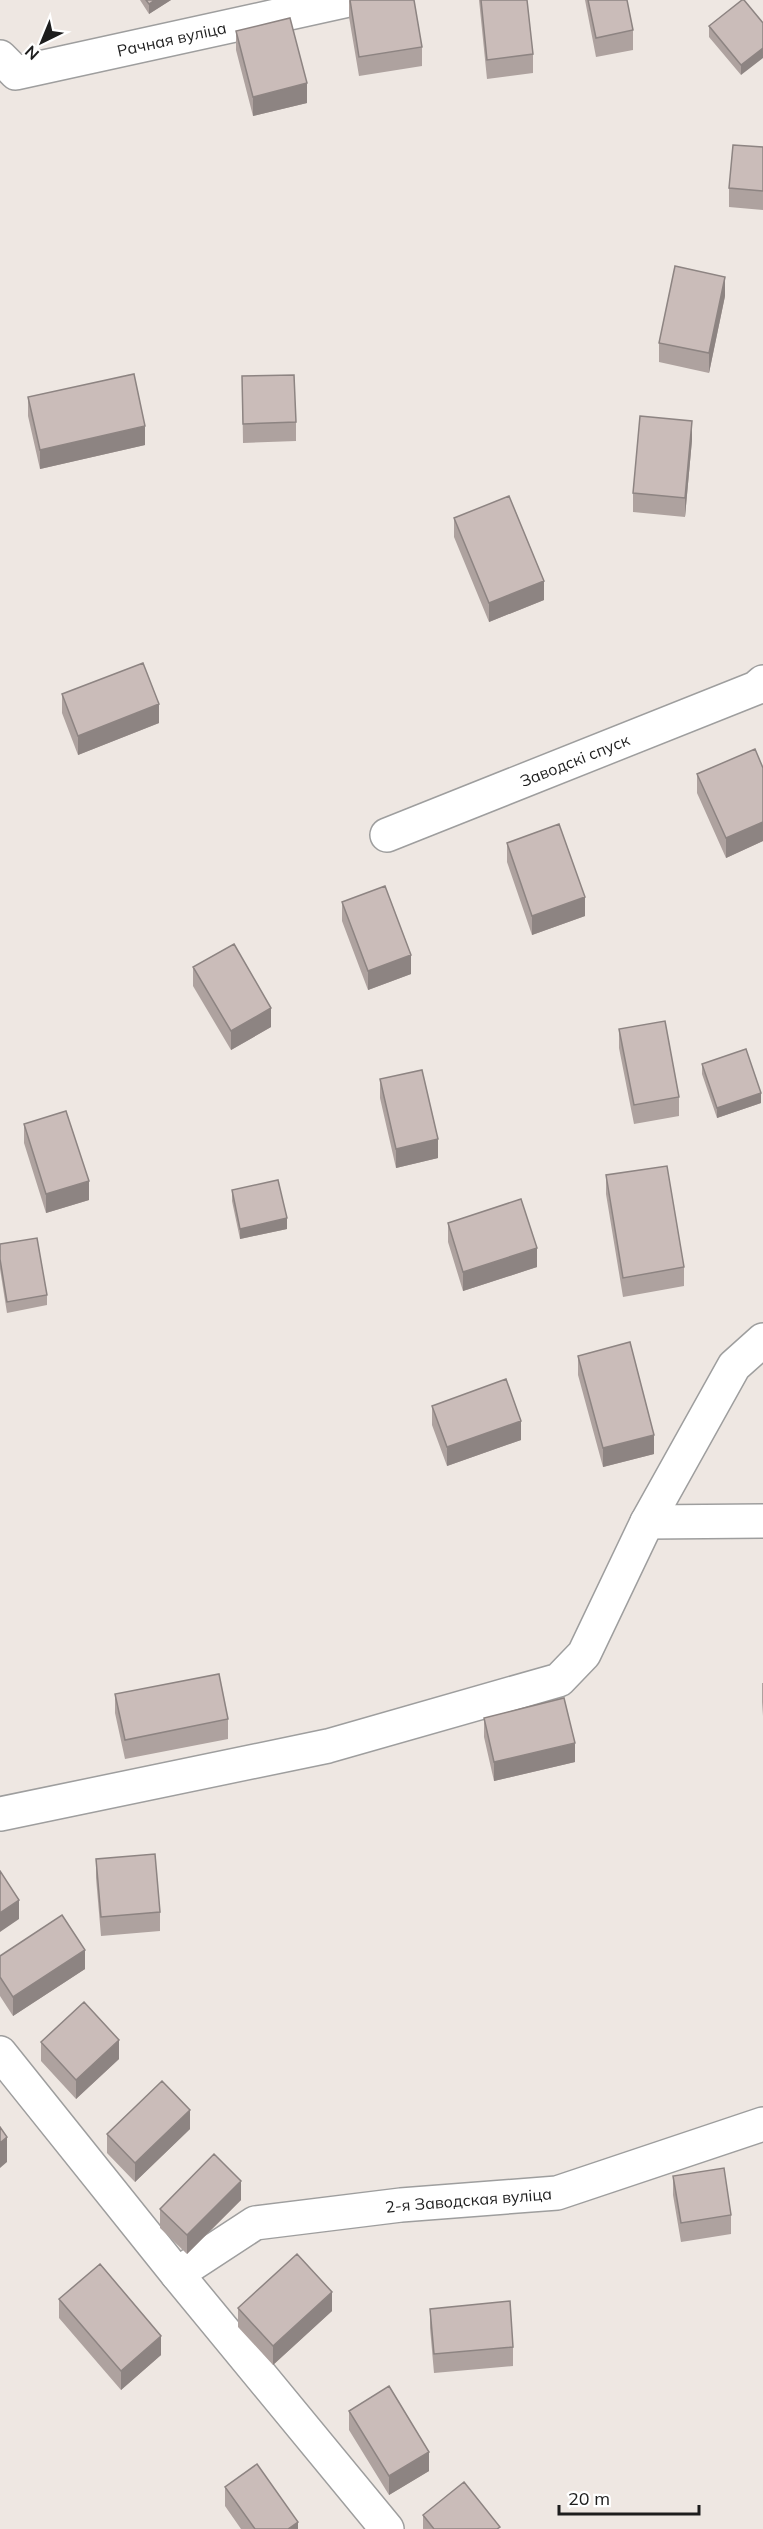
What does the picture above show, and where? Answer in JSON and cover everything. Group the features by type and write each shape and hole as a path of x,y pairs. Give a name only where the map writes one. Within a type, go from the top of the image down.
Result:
{"street":[{"name":"Рачная вуліца","path":"0,57 16,73 349,0"},
{"name":"Заводскі спуск","path":"387,835 756,688 763,682"},
{"path":"0,1814 328,1746 559,1680 584,1654 647,1522 734,1366 763,1340"},
{"path":"647,1522 763,1521"},
{"path":"0,2053 177,2274 387,2529"},
{"name":"2-я Заводская вуліца","path":"177,2274 255,2223 401,2205 557,2193 763,2124"}],"building":[{"path":"350,0 414,0 422,47 359,57"},
{"path":"481,0 527,0 533,54 487,60"},
{"path":"588,0 627,0 633,30 596,38"},
{"path":"742,0 763,23 763,48 741,65 709,26"},
{"path":"290,18 307,83 253,97 236,31"},
{"path":"733,145 763,147 763,191 729,188"},
{"path":"675,266 725,277 709,353 659,343"},
{"path":"134,374 145,426 40,450 28,397"},
{"path":"294,375 296,422 243,424 242,376"},
{"path":"640,416 692,421 685,498 633,493"},
{"path":"509,496 544,581 489,603 454,518"},
{"path":"143,663 159,704 78,736 62,694"},
{"path":"755,749 763,768 763,822 726,838 697,774"},
{"path":"559,824 585,897 532,916 507,843"},
{"path":"385,886 411,955 368,971 342,902"},
{"path":"234,944 271,1008 231,1031 193,967"},
{"path":"665,1021 679,1097 634,1105 619,1029"},
{"path":"746,1049 761,1093 717,1108 702,1064"},
{"path":"422,1070 438,1139 396,1149 380,1079"},
{"path":"66,1111 89,1181 46,1194 24,1124"},
{"path":"667,1166 684,1267 623,1278 606,1175"},
{"path":"278,1180 287,1218 240,1229 232,1190"},
{"path":"521,1199 537,1248 463,1272 448,1223"},
{"path":"37,1238 47,1295 7,1302 0,1244"},
{"path":"630,1342 654,1435 603,1448 578,1356"},
{"path":"506,1379 521,1421 447,1447 432,1406"},
{"path":"219,1674 228,1719 125,1740 115,1694"},
{"path":"564,1698 575,1743 494,1762 484,1718"},
{"path":"155,1854 160,1912 101,1917 96,1859"},
{"path":"0,1871 19,1900 0,1913"},
{"path":"62,1915 85,1950 13,1997 0,1977 0,1956"},
{"path":"84,2002 119,2040 76,2080 41,2042"},
{"path":"162,2081 190,2110 135,2163 107,2134"},
{"path":"0,2127 7,2137 0,2143"},
{"path":"214,2154 241,2181 187,2235 160,2209"},
{"path":"724,2168 731,2215 681,2223 673,2176"},
{"path":"297,2254 332,2292 273,2346 238,2308"},
{"path":"100,2264 161,2336 121,2371 59,2299"},
{"path":"510,2301 513,2347 434,2354 430,2309"},
{"path":"389,2386 429,2452 389,2476 349,2411"},
{"path":"257,2464 298,2522 288,2529 255,2529 225,2487"},
{"path":"464,2482 500,2527 497,2529 434,2529 423,2515"}]}
